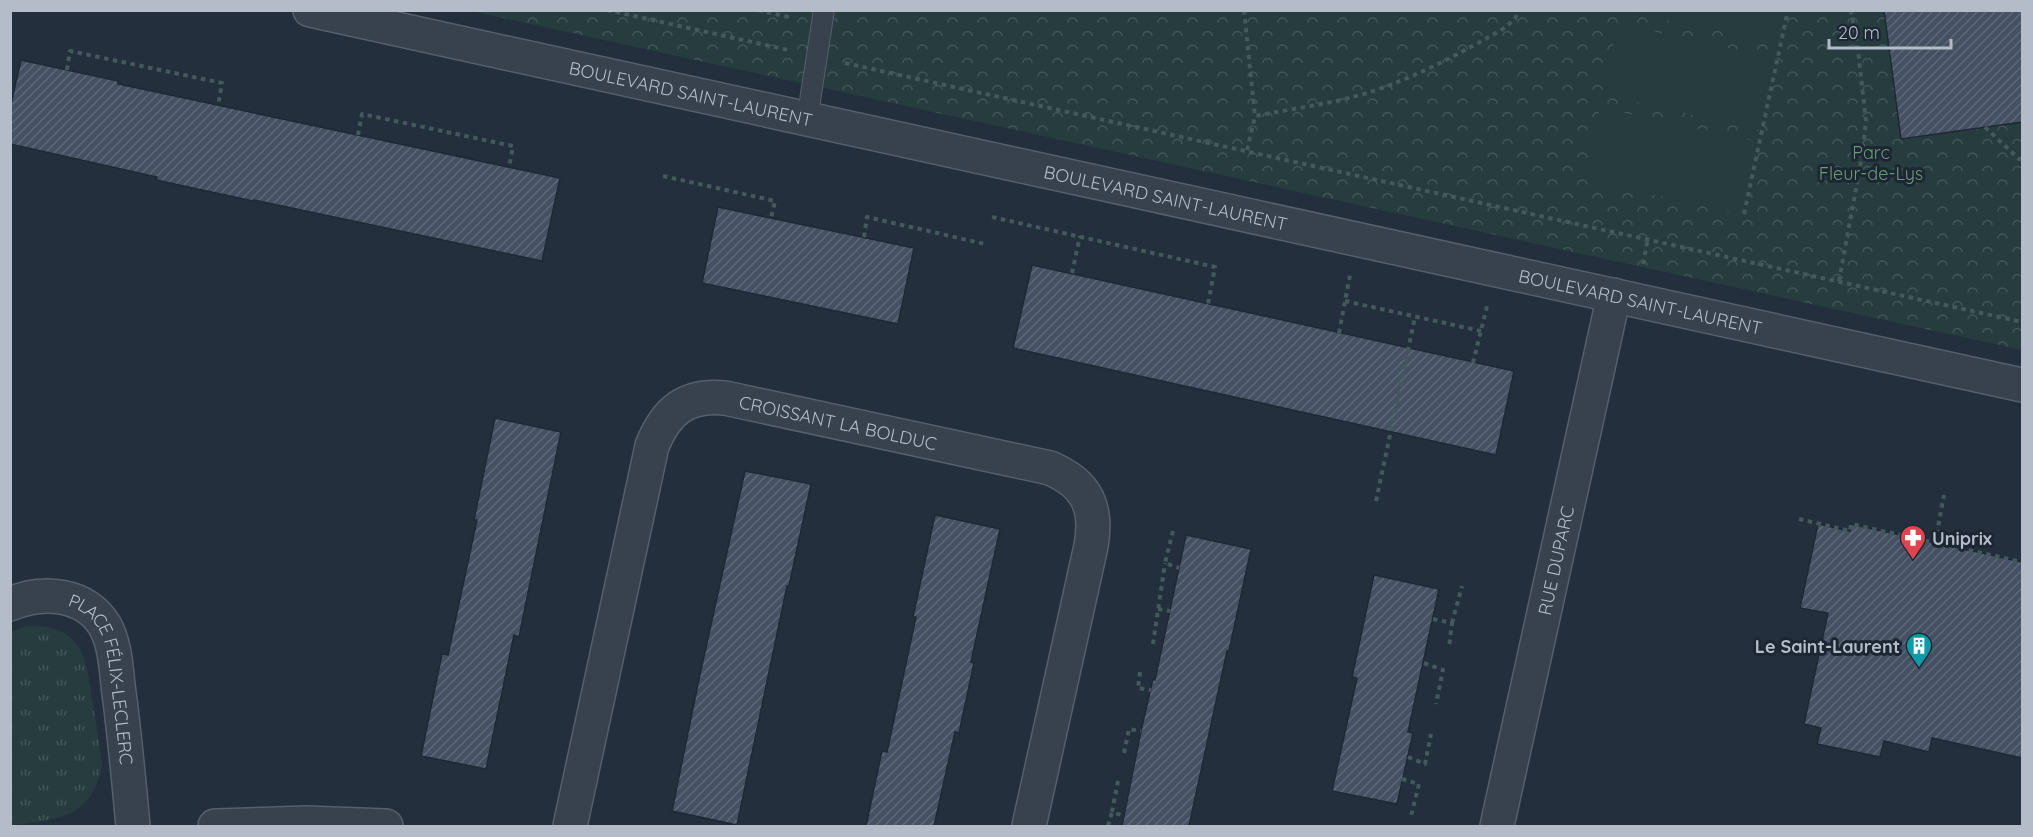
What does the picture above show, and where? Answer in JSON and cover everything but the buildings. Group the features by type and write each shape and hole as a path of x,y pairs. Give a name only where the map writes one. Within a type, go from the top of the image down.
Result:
{"street":[{"name":"BOULEVARD SAINT-LAURENT","path":"310,10 2022,385"},
{"name":"RUE DUPARC","path":"1497,826 1614,295"},
{"name":"CROISSANT LA BOLDUC","path":"570,826 652,446 658,430 680,406 694,398 709,396 1050,468 1075,482 1085,494 1092,508 1094,528 1091,546 1029,826"},
{"name":"PLACE FÉLIX-LECLERC","path":"10,604 34,597 58,596 78,601 96,613 106,628 114,650 133,826"},
{"path":"215,826 306,823 386,826"}],"lane":[{"path":"807,120 824,10"}],"path":[{"path":"607,10 790,50"},
{"path":"758,10 798,19"},
{"path":"1244,10 1255,116 1246,150"},
{"path":"1255,116 1363,94 1402,81 1503,29 1515,19 1519,10"},
{"path":"1744,214 1788,10"},
{"path":"1839,281 1866,122 1851,10"},
{"path":"67,70 70,51 222,83 218,106"},
{"path":"846,63 2022,322"},
{"path":"358,135 362,114 513,146 510,167"},
{"path":"1985,127 2019,159 2022,159"},
{"path":"663,176 775,201 771,218"},
{"path":"864,237 867,217 986,244"},
{"path":"992,217 1215,267 1208,304"},
{"path":"1071,273 1080,236"},
{"path":"1642,266 1648,238"},
{"path":"1339,333 1357,239"},
{"path":"1473,363 1496,269"},
{"path":"1345,302 1481,331"},
{"path":"1376,501 1415,317"},
{"path":"1935,543 1944,495"},
{"path":"1799,519 1850,531 1851,524 2022,562"},
{"path":"1153,644 1165,563 1173,531"},
{"path":"1165,563 1179,568"},
{"path":"1449,647 1452,623 1462,586"},
{"path":"1158,609 1170,611"},
{"path":"1433,619 1452,623"},
{"path":"1424,663 1443,670 1436,704"},
{"path":"1140,672 1138,687 1151,690"},
{"path":"1124,753 1129,729 1141,731"},
{"path":"1408,757 1425,764 1431,734"},
{"path":"1402,779 1419,784 1411,816"},
{"path":"1108,826 1118,781"},
{"path":"1112,812 1124,816"}],"green space":[{"name":"Parc Fleur-de-Lys","path":"471,11 2022,11 2022,350"},
{"path":"1623,11 1788,11 1781,44"},
{"path":"1618,24 1778,59 1762,130 1603,95"},
{"path":"1600,108 1759,142 1744,214 1584,180"},
{"path":"27,626 59,631 78,645 87,668 102,765 90,797 81,807 58,818 11,825 11,632"}],"place":[{"name":"Uniprix","path":"1913,561"},
{"name":"Le Saint-Laurent","path":"1919,669"}]}
